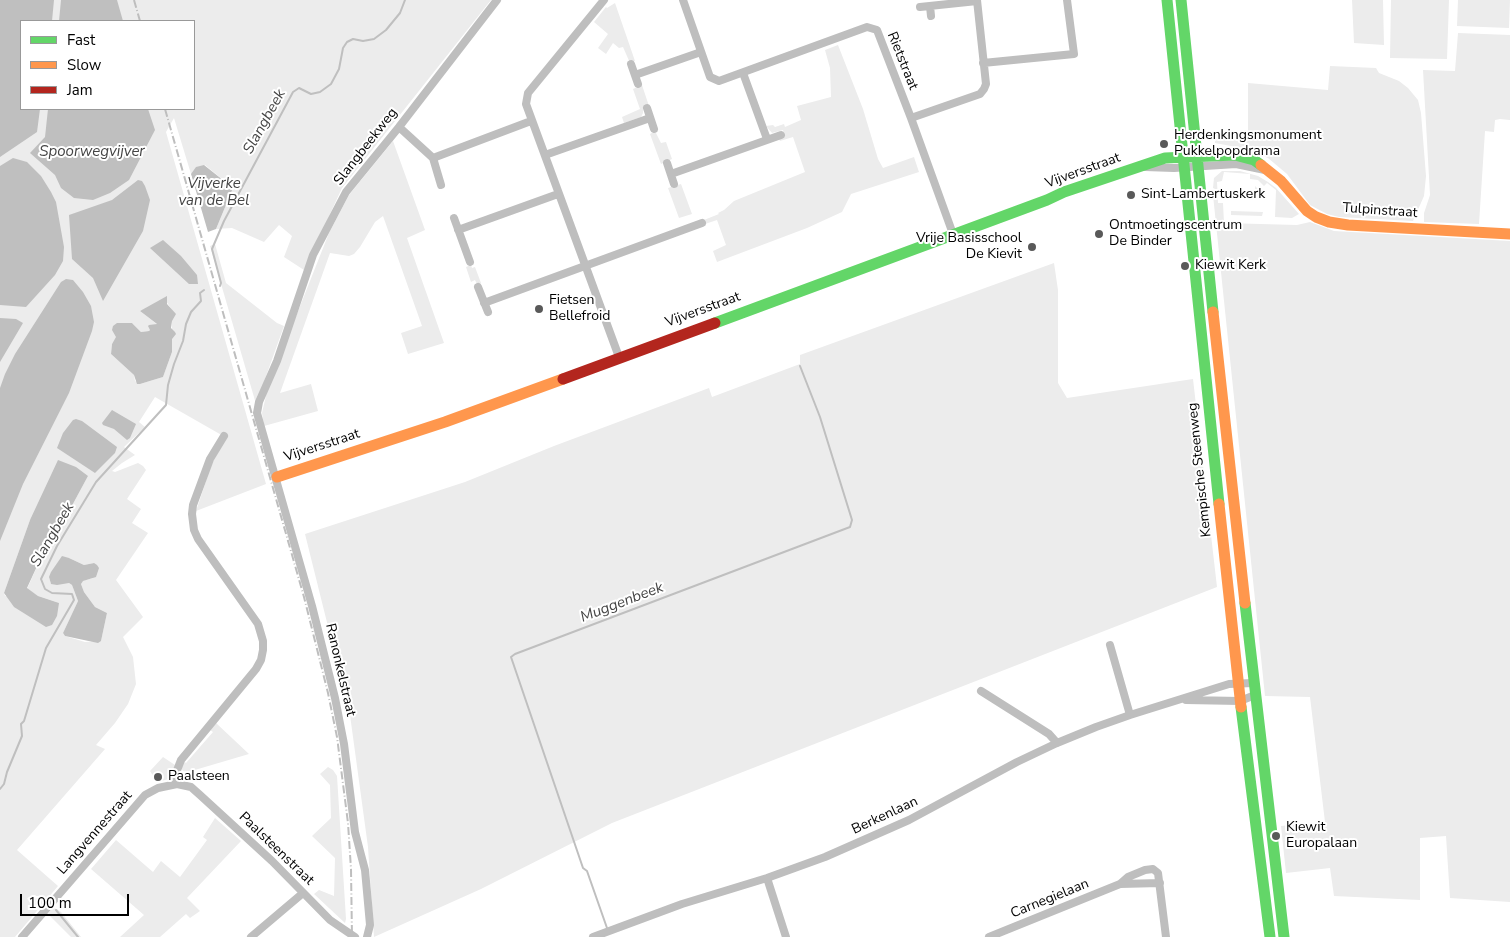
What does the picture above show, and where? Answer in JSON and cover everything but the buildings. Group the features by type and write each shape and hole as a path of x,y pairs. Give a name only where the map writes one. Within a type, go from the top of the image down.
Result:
{"main road":[{"name":"Kempische Steenweg","path":"1167,0 1193,264 1267,934"},
{"path":"1181,0 1253,683 1284,937"},
{"name":"Tulpinstraat","path":"1197,161 1235,156 1254,160 1281,181 1307,211 1316,218 1329,222 1348,225 1510,234"},
{"name":"Vijversstraat","path":"277,477 445,422 1138,166 1165,158 1184,162 1197,161"}],"street":[{"name":"Slangbeekweg","path":"258,413 259,402 277,361 313,255 346,192 497,0"},
{"path":"604,0 528,93 526,104 530,121 545,155 619,357"},
{"path":"983,63 1074,54 1067,0"},
{"name":"Rietstraat","path":"685,1 700,52 710,77 719,82 867,27 876,30 880,35 953,234"},
{"path":"911,118 980,94 986,84 977,1 920,7"},
{"path":"930,6 931,16"},
{"path":"635,74 700,52"},
{"path":"631,64 638,84"},
{"path":"743,73 767,139"},
{"path":"647,108 654,129"},
{"path":"545,155 650,118"},
{"path":"433,158 530,121"},
{"path":"399,127 433,158 441,184"},
{"path":"671,174 781,135"},
{"path":"667,163 674,184"},
{"path":"458,230 558,194"},
{"path":"454,218 470,262"},
{"path":"686,219 690,228"},
{"path":"484,303 702,223"},
{"path":"478,287 488,312"},
{"name":"Ranonkelstraat","path":"258,413 336,698 355,832 366,870 370,926 367,937"},
{"path":"177,784 176,773 181,760 256,669 261,660 263,650 263,641 258,624 198,540 194,530 193,504 210,459 224,436"},
{"path":"1110,645 1130,714"},
{"name":"Berkenlaan","path":"593,937 682,904 767,878 825,857 909,820 1058,743 1130,714 1229,684 1253,683"},
{"path":"981,691 1049,734 1058,743"},
{"name":"Berkenlaan","path":"1179,700 1240,701 1255,696"},
{"name":"Paalsteenstraat","path":"177,784 191,787 272,861 330,920 354,937"},
{"name":"Langvennestraat","path":"22,937 144,795 158,788 177,784"},
{"name":"Carnegielaan","path":"989,937 1120,884 1128,877 1145,870 1153,869 1158,873 1160,883 1120,884"},
{"path":"767,878 786,937"},
{"path":"1160,883 1166,937"},
{"path":"251,937 303,893"},
{"path":"340,937 342,928"}],"shaded area":[{"path":"0,0 491,0 342,188 304,270 284,257 292,236 279,225 264,242 232,228 216,229 233,188 205,165 191,174 174,118 166,132 266,484 196,511 211,466 225,437 155,397 139,422 145,427 124,447 135,455 112,471 115,472 138,463 146,470 127,499 141,509 132,523 148,533 116,580 143,617 123,637 133,657 136,684 128,704 96,745 105,749 17,850 58,886 15,937 0,937","holes":["166,301 172,310 172,352 163,377 140,384 135,381 134,375 111,354 112,344 116,338 117,323 132,323 141,332 149,331 158,325 140,311","88,476 54,539 44,551 27,589 38,596 59,603 5,596 4,593 30,520","69,558 84,565 94,563 93,578 82,581 81,584 84,592 95,607 107,613 101,641 85,642 65,636 63,633 78,601 72,585 69,583 51,584 49,577"]},
{"path":"1352,0 1383,0 1384,45 1354,43"},
{"path":"1391,0 1449,0 1447,59 1390,58"},
{"path":"1458,0 1510,0 1509,28 1457,26"},
{"path":"615,3 635,61 630,63 623,47 619,48 613,43 606,54 598,48 608,34 594,22 606,7"},
{"path":"1458,33 1510,35 1510,120 1495,120 1494,132 1485,131 1479,224 1424,222 1424,213 1430,195 1423,70 1455,71"},
{"path":"838,45 863,109 878,159 883,168 914,157 919,172 851,194 842,212 807,228 717,262 713,251 726,245 717,220 705,224 704,220 719,214 734,201 805,172 793,137 780,141 779,139 785,137 783,130 772,133 766,126 773,125 775,127 784,124 785,127 801,120 797,106 831,97 830,68 825,50"},
{"path":"1330,66 1376,68 1379,73 1399,81 1418,100 1421,113 1426,176 1424,196 1413,221 1339,217 1327,214 1310,205 1287,174 1268,158 1247,149 1215,143 1215,140 1248,137 1248,83 1328,90"},
{"path":"642,85 649,106 643,109 641,117 624,123 622,117 640,109 633,89"},
{"path":"655,131 661,143 666,142 672,159 661,164 650,134"},
{"path":"393,141 425,230 407,238 444,343 408,354 401,333 422,326 383,216 375,222 354,254 349,256 330,253 280,393 311,384 318,411 264,426 262,413 268,387 329,233 349,195"},
{"path":"1222,171 1240,171 1258,176 1276,188 1299,214 1292,218 1275,217 1276,190 1267,183 1264,186 1258,180 1250,179 1250,174 1224,172 1222,181 1217,182 1218,203 1223,203 1224,223 1297,225 1310,222 1334,231 1510,241 1510,902 1450,898 1446,836 1420,838 1420,900 1334,896 1330,868 1286,873 1281,826 1325,822 1310,697 1265,696 1213,195 1216,194 1213,188 1214,178"},
{"path":"681,184 692,214 679,218 668,188"},
{"path":"1255,186 1264,195 1229,192 1230,190 1255,191"},
{"path":"1231,211 1263,212 1262,216 1231,215"},
{"path":"215,244 226,283 277,323 284,326 256,404 210,246"},
{"path":"1054,263 1058,290 1058,383 1067,398 1193,379 1217,587 612,823 481,889 374,937 368,847 350,715 305,534 465,482 554,446 709,388 712,397 800,364 800,355"},
{"path":"471,265 472,268 475,267 481,283 477,284 475,280 471,282 466,267"},
{"path":"216,723 249,754 188,772 183,771 181,768 183,761 186,763 213,732 210,730"},
{"path":"163,757 175,765 173,778 157,782 150,771"},
{"path":"328,767 337,776 345,923 314,894 319,890 334,896 335,858 312,836 331,818 330,785 320,774"},
{"path":"215,818 241,841 187,898 200,911 190,918 186,914 160,937 120,937 144,915 91,869 116,840 153,872 161,861 180,877 207,840 203,837"},
{"path":"52,908 61,912 81,937 71,937 48,914"}],"water":[{"path":"0,0 54,0 52,20 20,20 20,110 40,110 37,132 0,157"},
{"path":"61,0 117,0 123,20 59,20"},
{"name":"Spoorwegvijver","path":"48,110 148,110 155,130 129,180 110,193 93,200 74,198 61,188 55,175 30,153 45,137"},
{"path":"13,158 27,162 41,176 51,192 56,202 64,247 63,261 55,275 26,307 0,305 0,166"},
{"name":"Vijverke van de Bel","path":"204,165 233,188 216,229 208,232 191,174 196,167"},
{"path":"138,180 142,181 145,186 150,200 143,231 103,301 93,278 72,259 69,215 112,200"},
{"path":"163,240 181,256 197,275 198,284 189,284 150,248"},
{"path":"66,279 73,280 91,306 94,322 92,331 69,393 23,484 0,541 0,388 15,354 61,282"},
{"path":"167,296 167,304 176,314 171,328 176,334 172,339 172,352 163,377 137,384 134,375 111,354 112,344 116,337 112,330 113,326 117,323 132,323 141,332 149,331 149,325 157,324 140,311"},
{"path":"0,318 16,319 23,323 0,362"},
{"path":"112,410 136,424 130,438 127,440 114,429 102,423"},
{"path":"73,420 82,421 117,447 115,453 95,473 57,448 63,433"},
{"path":"58,460 76,467 88,476 54,539 44,551 27,588 38,596 59,603 57,616 52,625 46,627 14,607 4,593 30,520"},
{"path":"62,556 84,565 94,563 99,568 96,577 83,581 81,584 84,592 95,607 107,613 101,641 98,643 65,636 63,633 78,601 72,585 69,583 51,584 49,577"}],"waterway":[{"name":"Slangbeek","path":"220,286 221,283 212,249 224,221 293,92 299,88 311,94 320,92 331,84 339,69 343,48 347,42 353,39 363,41 374,39 386,30 400,13 405,0"},
{"name":"Slangbeek","path":"0,789 4,784 22,736 21,724 24,721 46,648 74,600 72,594 52,593 45,589 41,579 57,546 96,482 166,405 168,385 183,341 186,324 191,312 201,301 200,293 204,290"},
{"name":"Muggenbeek","path":"607,928 587,871 583,868 511,657 850,527 852,520 820,417 800,366"},
{"path":"56,910 78,937"}],"railway":[{"path":"134,0 140,20"},
{"path":"165,110 304,597 328,693 337,737 348,823 352,937"}],"traffic: fast":[{"path":"1167,0 1219,504"},
{"path":"1181,0 1213,312"},
{"path":"715,323 1047,200 1064,192 1165,158 1235,155 1254,160 1261,165"},
{"path":"1245,603 1284,937"},
{"path":"1241,707 1270,937"}],"traffic: slow":[{"path":"1261,165 1281,181 1307,211 1329,222 1348,225 1510,234"},
{"path":"1213,312 1245,603"},
{"path":"277,477 445,422 563,379"},
{"path":"1219,504 1241,707"}],"traffic: jam":[{"path":"563,379 715,323"}],"place":[{"name":"Herdenkingsmonument Pukkelpopdrama","path":"1164,144"},
{"name":"Sint-Lambertuskerk","path":"1131,195"},
{"name":"Ontmoetingscentrum De Binder","path":"1099,234"},
{"name":"Vrije Basisschool De Kievit","path":"1032,247"},
{"name":"Kiewit Kerk","path":"1185,266"},
{"name":"Fietsen Bellefroid","path":"539,309"},
{"name":"Paalsteen","path":"158,777"},
{"name":"Kiewit Europalaan","path":"1276,836"}]}
